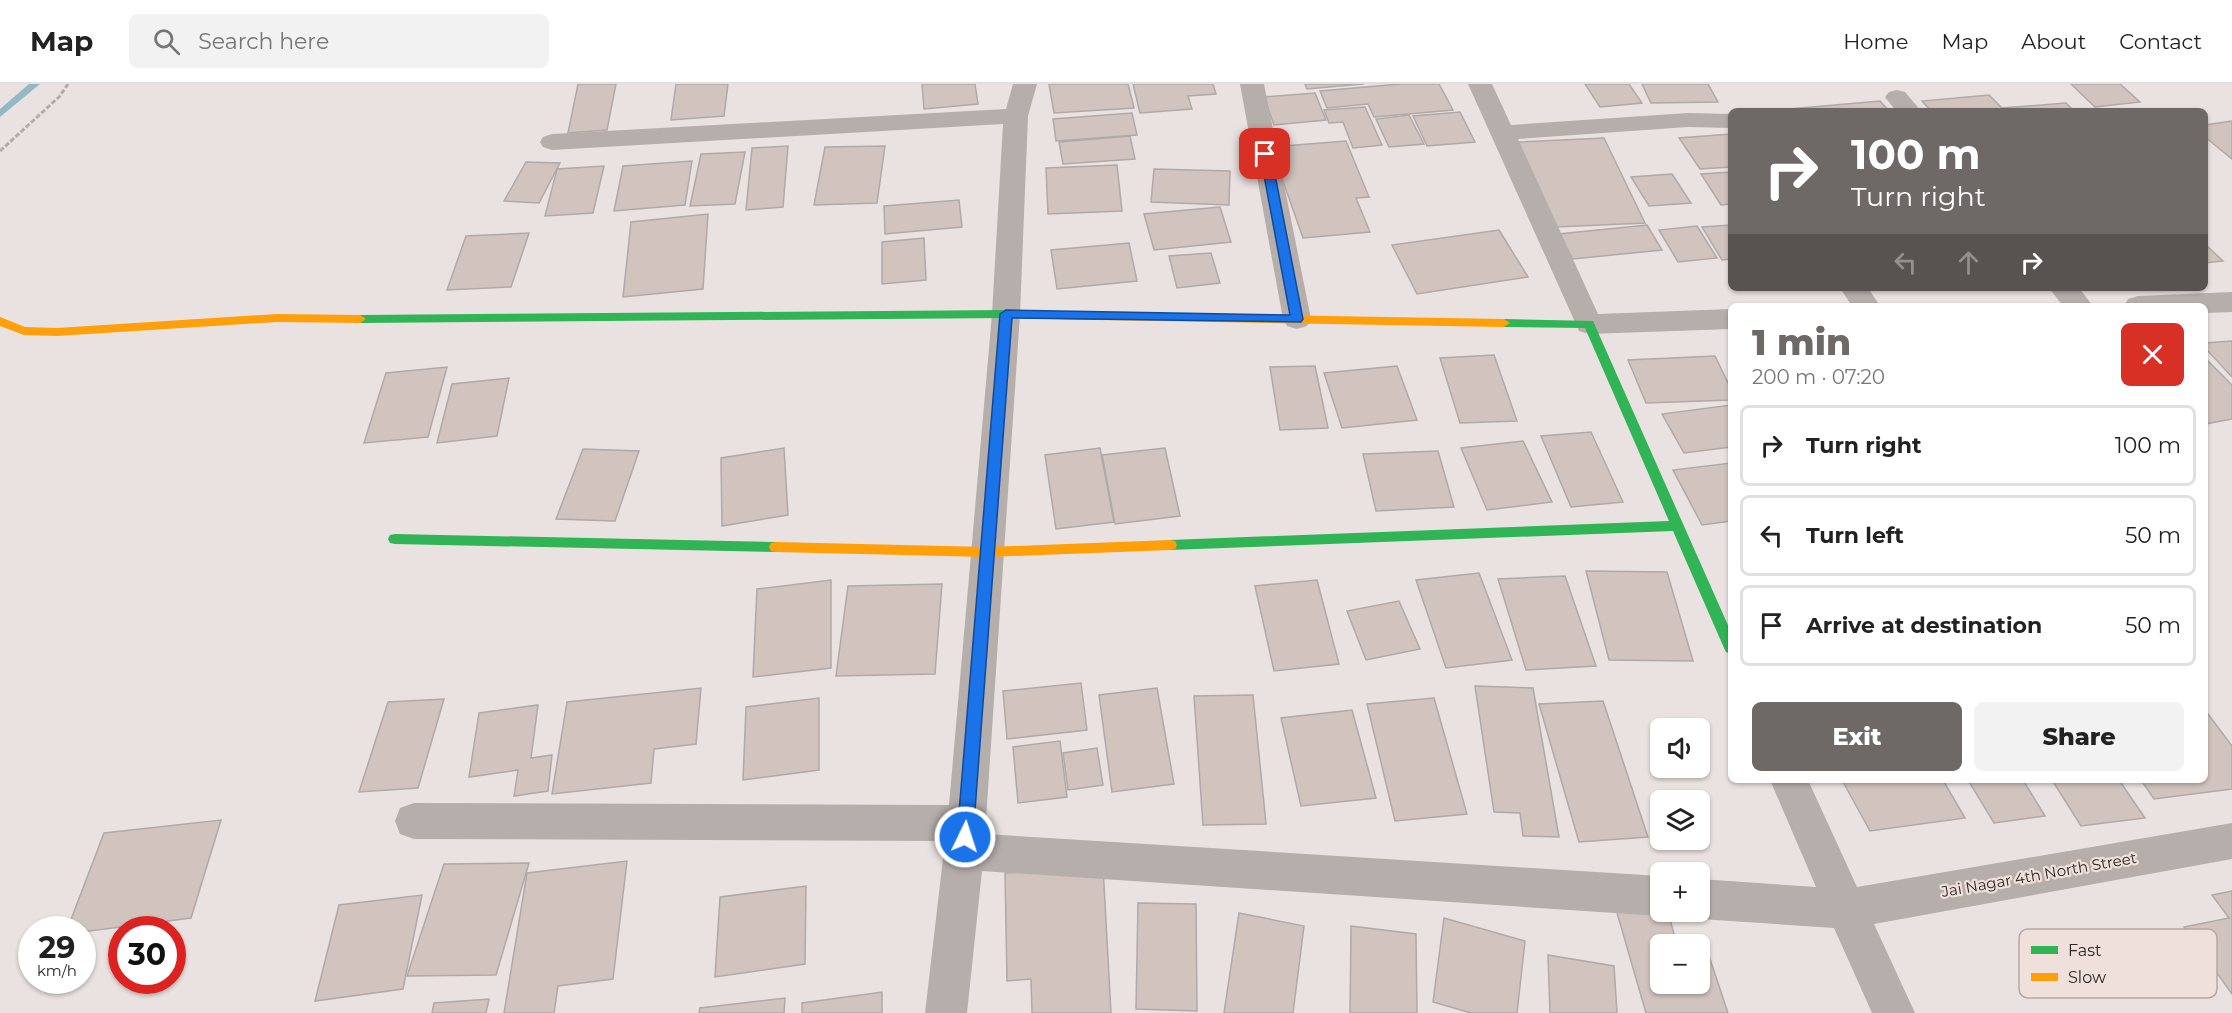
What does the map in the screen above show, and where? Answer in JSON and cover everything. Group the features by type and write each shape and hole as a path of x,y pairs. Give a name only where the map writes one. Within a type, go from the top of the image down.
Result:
{"street":[{"path":"945,1013 965,837 1006,314 1016,116 1025,84"},
{"path":"1252,84 1297,319"},
{"path":"1480,84 1589,324 1728,641"},
{"path":"552,142 1016,116"},
{"path":"1502,133 1688,120 1728,121"},
{"path":"2066,291 2076,303"},
{"path":"2208,303 2232,302"},
{"path":"0,321 24,331 57,332 277,318 442,320 1006,314 1589,324 1728,319"},
{"path":"395,539 987,552 1677,526"},
{"path":"1791,783 1894,1013"},
{"path":"414,821 965,837 1650,895"},
{"name":"Jai Nagar 4th North Street","path":"1710,900 1846,909 2232,841"}],"path":[{"path":"0,151 59,97 68,84"}],"building":[{"path":"578,84 616,84 607,130 568,133"},
{"path":"676,84 728,84 724,116 671,120"},
{"path":"922,84 975,84 978,104 924,109"},
{"path":"1049,84 1128,84 1134,108 1054,113"},
{"path":"1133,84 1213,84 1216,94 1188,96 1192,109 1140,113"},
{"path":"1305,84 1364,84 1307,89"},
{"path":"1400,84 1439,84 1453,110 1374,117 1368,104 1327,108 1320,91"},
{"path":"1585,84 1629,84 1642,103 1600,107"},
{"path":"1642,84 1708,84 1718,102 1651,103"},
{"path":"2071,84 2120,84 2140,102 2095,107"},
{"path":"1315,93 1326,120 1274,125 1264,97"},
{"path":"1989,95 2002,108 1928,108 1922,101"},
{"path":"1880,101 1886,108 1801,108"},
{"path":"2066,103 2071,108 2002,108"},
{"path":"1365,107 1382,145 1353,148 1343,122 1329,123 1324,110"},
{"path":"1460,112 1475,142 1427,146 1413,116"},
{"path":"1132,113 1137,135 1056,141 1053,119"},
{"path":"1409,115 1424,144 1389,147 1376,119"},
{"path":"2232,121 2232,159 2208,139 2208,125"},
{"path":"1728,134 1728,167 1700,169 1679,138"},
{"path":"1130,136 1135,159 1063,164 1059,142"},
{"path":"1604,138 1645,223 1556,227 1518,142"},
{"path":"1346,141 1369,197 1356,198 1370,232 1303,238 1271,147"},
{"path":"788,146 783,207 746,210 752,148"},
{"path":"885,146 877,203 814,205 825,147"},
{"path":"745,152 735,204 690,206 701,154"},
{"path":"692,161 685,205 614,211 623,166"},
{"path":"526,162 560,163 539,203 504,201"},
{"path":"1117,165 1122,211 1048,214 1046,168"},
{"path":"604,166 593,213 545,216 557,169"},
{"path":"1154,169 1230,171 1229,205 1151,202"},
{"path":"1728,172 1728,204 1721,205 1701,174"},
{"path":"1672,174 1691,203 1649,206 1631,177"},
{"path":"959,200 962,227 885,234 884,206"},
{"path":"1220,207 1231,242 1154,250 1144,214"},
{"path":"708,214 703,289 623,297 631,222"},
{"path":"1647,225 1662,250 1573,259 1559,234"},
{"path":"1728,225 1728,259 1722,260 1702,227"},
{"path":"1697,226 1717,258 1678,262 1659,230"},
{"path":"1499,230 1528,277 1417,294 1392,245"},
{"path":"529,233 511,287 447,290 466,236"},
{"path":"924,238 926,280 882,284 882,242"},
{"path":"1129,243 1137,281 1057,289 1051,250"},
{"path":"2208,247 2223,261 2208,263"},
{"path":"1211,253 1220,283 1177,288 1169,256"},
{"path":"2232,341 2232,377 2208,351 2208,343"},
{"path":"1494,355 1517,421 1460,423 1440,358"},
{"path":"1715,356 1728,383 1728,400 1646,403 1628,360"},
{"path":"2208,361 2232,385 2232,419 2208,423"},
{"path":"1315,366 1328,428 1280,430 1270,367"},
{"path":"1397,366 1417,420 1342,428 1324,373"},
{"path":"447,367 428,437 364,443 386,373"},
{"path":"509,378 497,436 437,443 452,384"},
{"path":"1728,405 1728,447 1684,453 1662,414"},
{"path":"1591,432 1623,502 1571,507 1541,436"},
{"path":"1523,441 1552,502 1487,510 1461,448"},
{"path":"784,448 788,515 722,526 721,458"},
{"path":"1100,448 1114,522 1056,529 1045,455"},
{"path":"1165,448 1180,516 1115,524 1102,455"},
{"path":"583,449 639,451 615,521 556,519"},
{"path":"1438,451 1454,507 1376,511 1363,454"},
{"path":"1728,463 1728,521 1702,525 1673,470"},
{"path":"1586,571 1667,572 1693,661 1609,660"},
{"path":"1479,573 1512,660 1446,668 1416,580"},
{"path":"1565,576 1596,666 1526,670 1498,579"},
{"path":"831,580 831,668 753,677 757,589"},
{"path":"1317,580 1339,664 1274,671 1255,586"},
{"path":"942,584 935,674 836,676 848,586"},
{"path":"1399,601 1420,649 1366,660 1347,611"},
{"path":"1081,683 1087,730 1007,739 1003,691"},
{"path":"1475,686 1533,688 1559,837 1523,836 1520,813 1494,812"},
{"path":"701,688 696,744 654,749 651,783 552,794 567,702"},
{"path":"1157,688 1174,784 1112,792 1099,695"},
{"path":"1253,695 1266,824 1203,825 1194,696"},
{"path":"819,698 819,770 743,780 746,707"},
{"path":"1434,698 1467,814 1395,821 1367,704"},
{"path":"444,699 418,788 359,792 388,702"},
{"path":"1603,701 1648,837 1579,842 1539,704"},
{"path":"538,705 531,758 552,755 548,791 514,796 518,770 469,777 479,713"},
{"path":"1352,710 1376,798 1301,806 1281,718"},
{"path":"2208,714 2232,746 2232,789 2154,799 2143,783 2208,783"},
{"path":"1060,741 1067,797 1018,803 1013,747"},
{"path":"1097,748 1103,785 1068,790 1063,753"},
{"path":"1844,783 1945,783 1965,818 1870,831"},
{"path":"1970,783 2025,783 2045,816 1994,823"},
{"path":"2054,783 2121,783 2145,818 2081,826"},
{"path":"221,820 191,918 186,919 186,916 108,916 108,929 96,930 96,916 72,916 104,833"},
{"path":"627,861 613,979 558,986 554,1013 504,1013 527,873"},
{"path":"529,863 496,975 407,976 444,864"},
{"path":"1103,867 1111,1013 1032,1013 1031,979 1007,981 1005,873"},
{"path":"806,886 805,964 715,977 720,897"},
{"path":"2232,891 2232,994 2217,973 2217,929 2185,929 2184,927 2229,918 2212,895"},
{"path":"422,895 403,989 315,1001 339,905"},
{"path":"1138,903 1196,904 1197,1011 1136,1009"},
{"path":"1650,904 1650,922 1671,922 1674,934 1650,934 1650,994 1710,994 1710,959 1728,1013 1646,1013 1615,906"},
{"path":"1239,913 1304,926 1293,1013 1224,1013"},
{"path":"1444,918 1525,941 1517,1013 1471,1013 1433,1002"},
{"path":"1351,926 1416,934 1417,1013 1350,1013"},
{"path":"1548,955 1614,966 1617,1013 1550,1013"},
{"path":"882,992 882,1013 802,1013 802,1003"},
{"path":"785,998 784,1013 699,1013 700,1008"},
{"path":"489,999 486,1013 432,1013 434,1003"}],"waterway":[{"path":"0,114 35,84"}],"traffic: fast":[{"path":"360,319 1006,314 1098,316"},
{"path":"1504,323 1589,324 1728,641"},
{"path":"1170,545 1677,526"},
{"path":"395,539 776,547"}],"traffic: slow":[{"path":"1098,316 1504,323"},
{"path":"0,321 24,331 57,332 277,318 360,319"},
{"path":"776,547 987,552 1170,545"}],"route":[{"path":"965,837 1006,314 1297,319 1265,154"}]}
